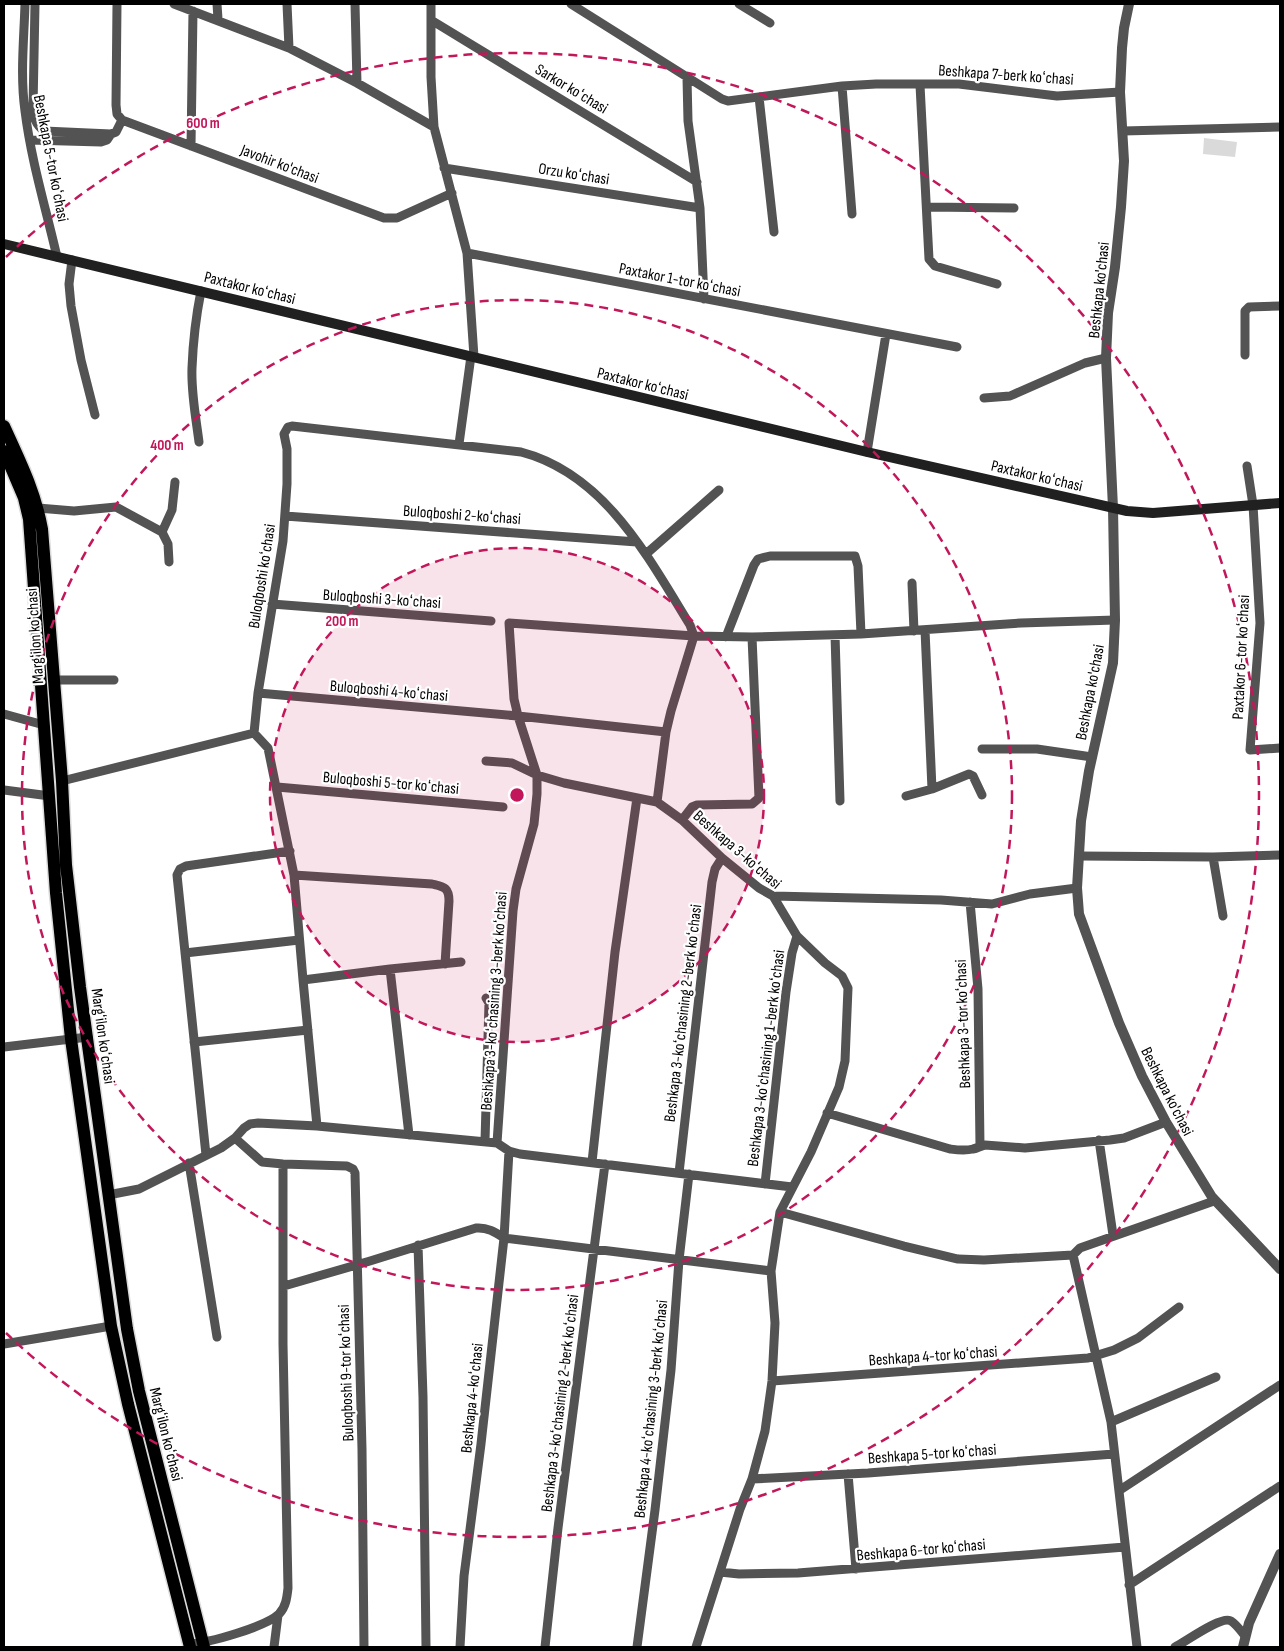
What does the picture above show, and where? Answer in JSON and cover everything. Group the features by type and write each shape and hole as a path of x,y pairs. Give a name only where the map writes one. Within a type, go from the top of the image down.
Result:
{"main road":[{"name":"Paxtakor koʻchasi","path":"4,244 867,452 1127,511 1153,512 1280,503"},
{"name":"Margʻilon koʻchasi","path":"4,426 28,476 42,529 62,781 66,865 80,987 127,1329 139,1391 204,1646"},
{"name":"Margʻilon koʻchasi","path":"4,451 24,498 29,519 56,894 71,1039 111,1326 128,1404 190,1646"}],"street":[{"name":"Beshkapa 5-tor koʻchasi","path":"25,4 22,78 24,110 57,257"},
{"path":"36,4 33,108 37,126 44,131 111,134 116,132 122,120 117,114 116,104 117,4"},
{"path":"174,4 218,19 289,48 357,83 434,127"},
{"path":"217,4 218,19"},
{"path":"287,4 289,48"},
{"path":"355,4 357,83"},
{"path":"431,4 431,77 434,127 467,253 472,357 459,444 534,455 560,468 592,489 611,508 646,554 690,625 694,636 666,732 657,802"},
{"name":"Beshkapa 7-berk koʻchasi","path":"571,4 687,78 728,101 842,86 876,84 959,84 1057,96 1120,92"},
{"path":"739,4 770,23"},
{"name":"Beshkapa ko'chasi","path":"1129,4 1124,28 1120,92 1124,161 1118,248 1108,313 1106,358 1113,508 1115,620 1113,663 1092,757 1081,821 1076,888 1080,914 1114,1011 1142,1076 1166,1122 1214,1201 1280,1269"},
{"path":"191,146 192,11"},
{"name":"Sarkor koʻchasi","path":"431,20 697,182"},
{"path":"687,78 688,121 700,208 704,298"},
{"name":"Beshkapa 7-berk koʻchasi","path":"920,85 929,259 935,266 997,284"},
{"path":"842,86 852,214"},
{"path":"759,98 774,232"},
{"name":"Javohir ko'chasi","path":"122,120 384,218 397,218 452,193"},
{"path":"1123,131 1280,127"},
{"path":"30,140 101,142 107,140 111,134"},
{"name":"Orzu koʻchasi","path":"444,168 700,208"},
{"path":"926,207 1014,208"},
{"name":"Paxtakor 1-tor koʻchasi","path":"467,253 957,347"},
{"path":"72,260 69,284 71,306 81,360 95,415"},
{"path":"199,442 192,370 195,328 201,291"},
{"path":"1245,355 1246,308 1249,306 1280,306"},
{"path":"867,452 886,334"},
{"path":"984,398 1010,396 1085,363 1106,358"},
{"name":"Buloqboshi koʻchasi","path":"254,733 258,693 283,541 287,449 284,434 288,427 459,444"},
{"path":"1247,466 1253,505"},
{"path":"162,532 172,510 175,482"},
{"path":"646,554 719,490"},
{"name":"Paxtakor 6-tor koʻchasi","path":"1253,505 1260,623 1250,750 1280,748"},
{"path":"38,508 74,511 116,507 162,532 168,544 169,562"},
{"name":"Buloqboshi 2-koʻchasi","path":"285,516 637,542"},
{"path":"726,637 754,565 758,559 770,556 855,556 858,566 861,634"},
{"path":"912,583 914,631"},
{"name":"Buloqboshi 3-koʻchasi","path":"272,604 491,621"},
{"path":"694,636 835,635 1021,623 1115,620"},
{"name":"Beshkapa 3-koʻchasining 3-berk koʻchasi","path":"497,1143 513,911 516,889 534,824 537,794 537,775 514,699 509,623 694,636"},
{"path":"925,630 932,789"},
{"path":"835,635 840,801"},
{"path":"682,820 692,807 697,805 752,804 759,798 752,637"},
{"path":"54,680 114,680"},
{"name":"Buloqboshi 4-koʻchasi","path":"258,693 518,716 666,732"},
{"path":"4,714 44,725"},
{"path":"62,781 254,733 268,748 294,875 317,1126"},
{"path":"982,749 1037,749 1092,757"},
{"name":"Beshkapa 3-koʻchasi","path":"486,761 512,763 537,775 564,783 657,802 682,820 722,858 759,888 773,896 797,936 825,963 842,976 848,988 845,1061 839,1087 811,1152 792,1187"},
{"path":"906,796 932,789 969,774 973,776 982,794"},
{"name":"Buloqboshi 5-tor koʻchasi","path":"277,787 503,807"},
{"path":"4,790 50,796"},
{"path":"592,1162 615,952 637,798"},
{"path":"206,1155 177,875 180,869 186,866 290,851"},
{"path":"1079,856 1213,857 1280,855"},
{"path":"1213,857 1223,916"},
{"name":"Beshkapa 3-koʻchasining 2-berk koʻchasi","path":"679,1173 712,882 715,869 722,858"},
{"path":"294,875 432,884 446,888 449,892 449,901 445,964"},
{"path":"773,896 992,904 1030,894 1076,888"},
{"name":"Beshkapa 3-tor koʻchasi","path":"970,902 978,988 980,1146"},
{"name":"Beshkapa 3-koʻchasining 1-berk koʻchasi","path":"765,1184 786,992 792,953 797,936"},
{"path":"185,953 299,940"},
{"path":"303,980 461,962"},
{"path":"390,969 409,1135"},
{"path":"485,1141 489,1003 486,998"},
{"path":"194,1042 308,1030"},
{"path":"4,1047 88,1037"},
{"path":"827,1113 950,1149 961,1150 975,1149 980,1146 1025,1148 1124,1138 1166,1122"},
{"path":"108,1195 139,1188 189,1164 221,1148 244,1128 258,1122 485,1141 497,1143 509,1151 792,1187 780,1212 772,1271 775,1323 772,1382 765,1431 752,1479 740,1509 696,1647"},
{"path":"234,1138 262,1162 284,1164 283,1344 288,1588 286,1602 278,1615 274,1647"},
{"path":"1099,1140 1113,1235"},
{"name":"Beshkapa 4-koʻchasi","path":"460,1647 464,1576 504,1238 509,1151"},
{"path":"189,1164 217,1338"},
{"name":"Buloqboshi 9-tor koʻchasi","path":"284,1164 347,1166 353,1169 355,1173 362,1449 364,1647"},
{"name":"Beshkapa 3-koʻchasining 2-berk koʻchasi","path":"545,1647 558,1528 605,1164"},
{"name":"Beshkapa 4-koʻchasining 3-berk koʻchasi","path":"637,1647 655,1510 689,1174"},
{"path":"780,1212 958,1259 984,1260 1073,1255 1080,1248 1113,1235 1214,1201"},
{"path":"284,1286 482,1227 494,1231 504,1238 772,1271"},
{"path":"418,1245 423,1397 426,1647"},
{"path":"1073,1255 1111,1422 1137,1647"},
{"name":"Beshkapa 4-tor koʻchasi","path":"772,1382 1088,1358 1114,1350 1138,1338 1179,1307"},
{"path":"4,1344 111,1326"},
{"path":"1111,1422 1216,1376"},
{"path":"1120,1490 1280,1385"},
{"name":"Beshkapa 5-tor koʻchasi","path":"752,1479 848,1474 1114,1454"},
{"path":"848,1474 856,1569"},
{"path":"1129,1585 1280,1486"},
{"name":"Beshkapa 6-tor koʻchasi","path":"720,1572 739,1574 856,1569 1125,1547"},
{"path":"1243,1647 1249,1623 1280,1554"},
{"path":"190,1646 204,1646 278,1615"},
{"path":"1175,1647 1226,1619 1231,1620 1245,1636"}],"shaded area":[{"path":"1204,138 1237,142 1235,157 1203,154"}]}
